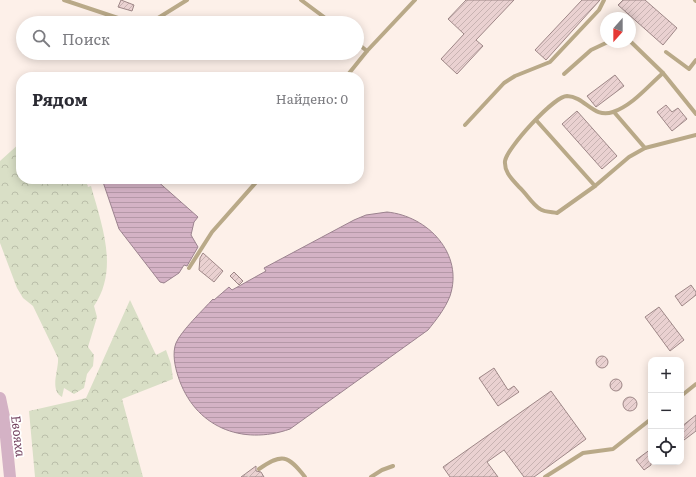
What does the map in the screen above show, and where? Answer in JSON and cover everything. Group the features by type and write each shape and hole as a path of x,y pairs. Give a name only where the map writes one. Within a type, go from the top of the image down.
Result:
{"lane":[{"path":"64,0 112,16"},
{"path":"161,16 187,0"},
{"path":"301,0 323,16"},
{"path":"364,55 415,0"},
{"path":"465,125 504,83 515,76 550,62 599,10 604,0"},
{"path":"564,74 591,50 600,46"},
{"path":"636,47 663,73 696,114"},
{"path":"666,52 689,69 696,60"},
{"path":"350,72 360,60"},
{"path":"663,73 628,104 614,112 603,114 596,112 582,102 565,96 557,100 536,120 512,148 505,160 506,172 540,210 557,213 595,186 629,157 645,148 696,135"},
{"path":"614,112 645,148"},
{"path":"536,120 595,186"},
{"path":"189,268 212,232 255,184"},
{"path":"684,394 696,384"},
{"path":"545,477 583,453 613,449 648,422"},
{"path":"259,469 278,458 286,458 294,462 305,477"},
{"path":"371,477 382,470 393,466"}],"green space":[{"path":"16,147 16,184 87,184 88,187 91,186 100,216 106,247 106,277 102,292 94,306 97,317 88,347 94,355 93,366 87,374 84,388 74,394 64,388 62,397 56,390 55,385 58,358 33,306 23,298 17,288 0,243 0,161"},
{"path":"130,300 156,355 166,350 171,364 173,379 122,399 143,477 35,477 29,411 86,398"}],"shaded area":[{"path":"104,184 161,184 198,217 194,222 191,235 198,247 187,266 184,265 179,273 164,283 160,282 119,229"},
{"path":"387,212 402,215 429,229 447,252 452,266 453,280 450,296 443,310 428,330 290,429 272,434 254,435 238,433 222,428 208,420 185,394 174,360 176,343 187,327 213,299 214,300 229,287 232,290 266,271 264,268 354,220 366,215"}],"building":[{"path":"121,0 134,5 132,11 118,7"},
{"path":"466,0 514,0 476,40 483,46 457,74 441,59 464,34 448,19"},
{"path":"582,0 600,0 546,60 535,50"},
{"path":"623,0 645,0 677,28 663,45 636,21 636,12 626,12 618,5"},
{"path":"615,75 624,86 596,107 587,96"},
{"path":"666,105 672,112 678,108 687,119 672,131 657,112"},
{"path":"577,111 617,156 602,169 562,124"},
{"path":"203,253 223,271 214,282 199,270 200,258"},
{"path":"234,272 243,281 239,285 230,276"},
{"path":"691,285 696,292 696,295 682,306 675,296"},
{"path":"659,307 684,340 670,351 645,317"},
{"path":"600,356 604,356 608,362 604,368 600,368 596,364 596,360"},
{"path":"494,368 508,390 514,386 519,392 498,406 479,378"},
{"path":"614,379 618,379 622,385 618,391 614,391 610,387 610,383"},
{"path":"551,391 586,439 534,477 524,477 504,450 487,462 498,477 450,477 443,467"},
{"path":"630,397 635,399 637,404 635,409 630,411 625,409 623,404 625,399"},
{"path":"696,415 696,431 684,440 684,429 684,425"},
{"path":"648,451 648,465 651,465 644,470 636,460"},
{"path":"256,466 256,471 261,472 264,477 241,477"}],"waterway":[{"name":"Евояха","path":"0,398 4,417 10,477"}]}
